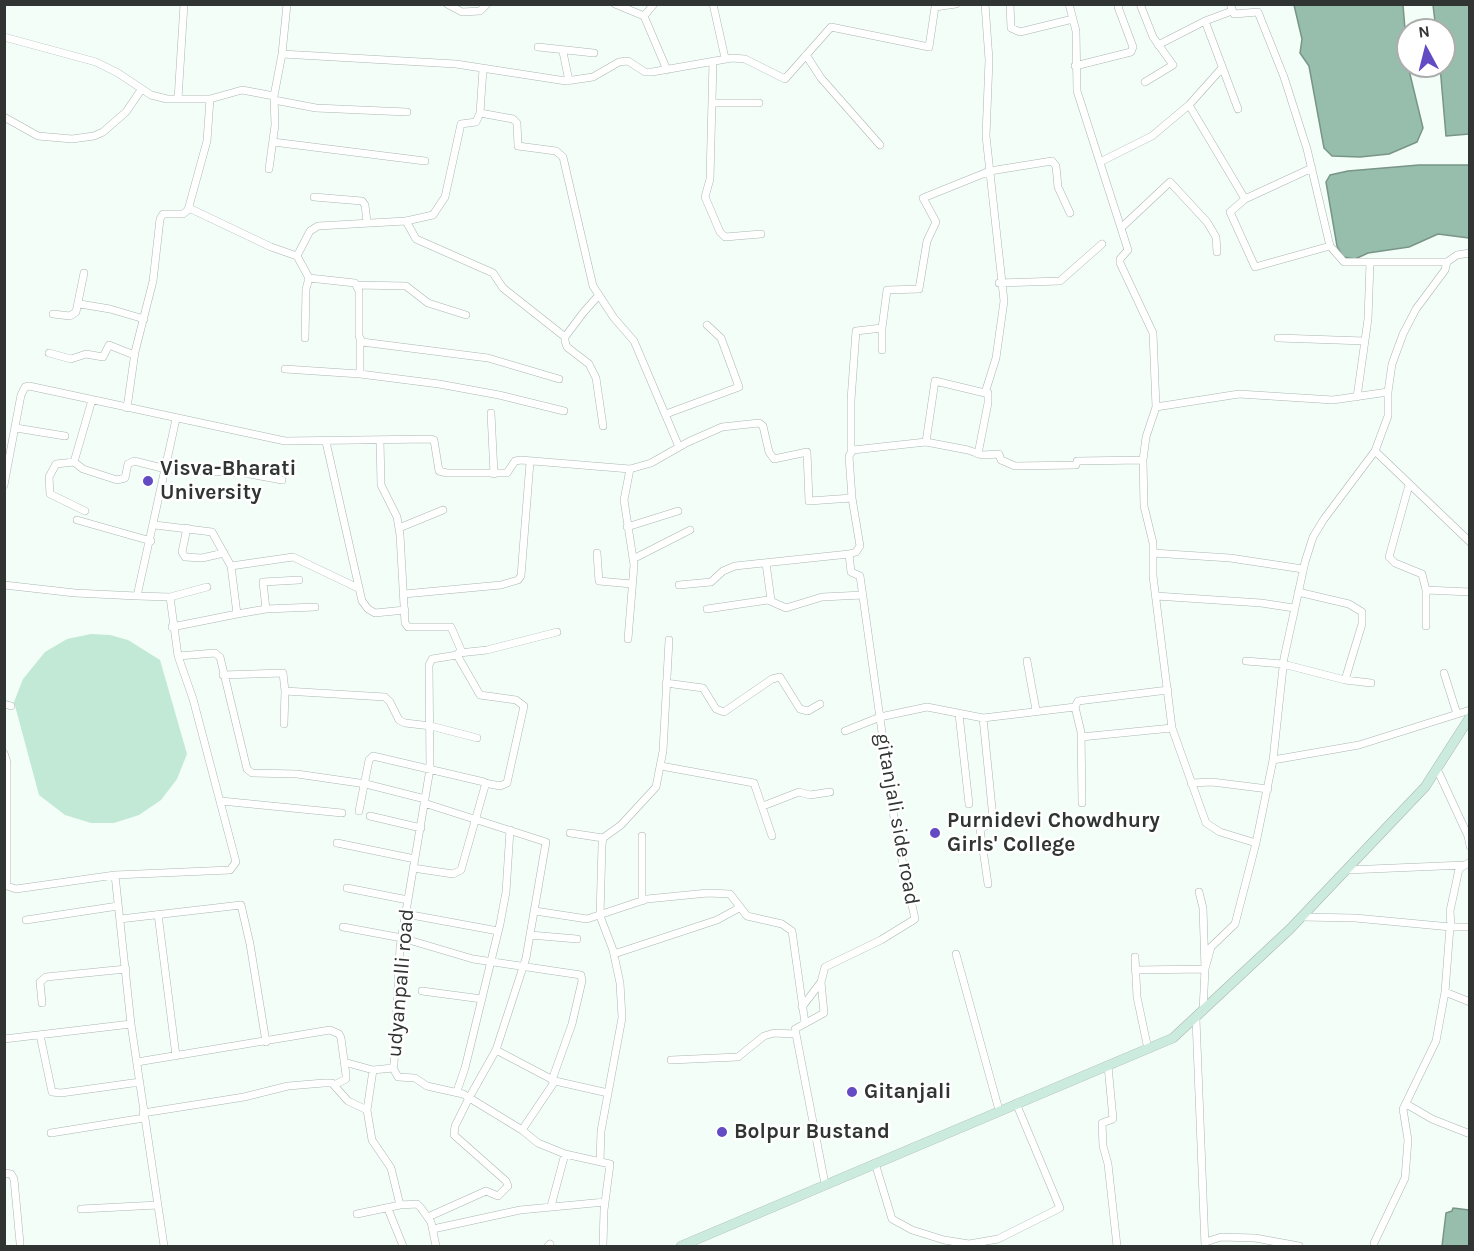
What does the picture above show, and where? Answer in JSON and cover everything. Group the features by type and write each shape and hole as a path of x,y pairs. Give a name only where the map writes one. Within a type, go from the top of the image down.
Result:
{"street":[{"path":"178,99 184,4"},
{"path":"269,169 273,142 274,98 282,54 287,4"},
{"path":"447,4 462,12 484,10 487,4"},
{"path":"615,4 644,16 667,70"},
{"path":"644,16 654,4"},
{"path":"713,4 724,58"},
{"path":"282,54 456,64 569,81 593,77 611,66 628,61 645,72 667,70 724,58 744,59 784,78 831,27 929,47 935,7 956,4"},
{"path":"985,4 989,60 987,136 999,283 1004,301 996,358 985,393"},
{"path":"1010,4 1011,28 1020,32 1073,20"},
{"path":"1069,4 1076,31 1077,91 1128,250 1120,263 1153,333 1156,406 1146,436 1143,460 1144,506 1153,553 1172,728 1206,823 1220,832 1256,843"},
{"path":"1075,66 1131,52 1133,47 1118,7 1120,4"},
{"path":"1140,4 1158,45 1173,65 1144,82"},
{"path":"1230,4 1234,14"},
{"path":"1158,45 1205,21 1232,11 1234,14 1258,12 1284,77 1312,168 1330,246 1344,262 1447,262 1457,255 1470,253"},
{"path":"1205,21 1238,109"},
{"path":"4,37 96,62 118,73 151,95 178,99 210,99 242,90 316,108 407,112"},
{"path":"538,47 563,52 594,53"},
{"path":"563,52 569,81"},
{"path":"806,55 821,78 880,145"},
{"path":"713,61 710,179 705,197 724,237 761,234"},
{"path":"1100,162 1152,136 1189,105 1222,68"},
{"path":"297,256 313,228 367,222 406,221 429,217 443,204 459,128 463,122 476,122 480,113 483,69"},
{"path":"4,117 38,136 72,139 94,136 126,112 141,90"},
{"path":"127,408 134,355 153,281 160,219 163,214 187,212 189,208 207,141 210,99"},
{"path":"712,103 759,103"},
{"path":"1189,105 1245,199"},
{"path":"480,113 513,119 517,123 518,146 556,151 563,157 592,286 634,341 679,447"},
{"path":"273,142 425,161"},
{"path":"882,350 882,328 887,291 919,290 927,241 936,222 924,198 990,171 1052,161 1056,166 1058,187 1070,213"},
{"path":"1312,168 1245,199 1230,212 1255,267 1330,246"},
{"path":"1122,227 1170,182 1207,222 1216,237 1217,252"},
{"path":"314,197 362,201 365,205 367,222"},
{"path":"189,208 271,247 297,256 309,278 306,289 305,338"},
{"path":"406,221 416,239 493,273 503,288 565,337 567,347 589,364 596,378 603,426"},
{"path":"999,283 1060,281 1102,244"},
{"path":"1299,1246 1255,1238 1221,1237 1205,1244 1199,1016 1205,969 1211,946 1235,924 1256,843 1273,759 1283,664 1294,608 1313,537 1346,488 1375,451 1388,416 1388,392 1392,364 1403,334 1416,309 1445,270 1447,262"},
{"path":"1357,397 1365,341 1370,263"},
{"path":"53,314 74,315 80,304 84,273"},
{"path":"309,278 352,281 357,285 406,286 428,303 466,315"},
{"path":"357,285 360,374"},
{"path":"565,337 598,296"},
{"path":"80,304 110,309 144,319"},
{"path":"666,414 740,387 721,338 707,325"},
{"path":"679,585 703,585 711,582 729,568 856,552 860,546 852,498 849,456 856,331 882,328"},
{"path":"1278,338 1365,341"},
{"path":"360,340 366,344 488,358 559,379"},
{"path":"49,353 71,359 86,354 103,357 108,345 134,355"},
{"path":"285,369 360,374 499,395 564,411"},
{"path":"926,442 935,381 988,393 978,454"},
{"path":"4,485 25,387 262,438 326,442 431,439 434,440 439,471 494,474 507,473 515,461 630,470 651,463 722,427 759,423 763,426 769,452 774,459 807,452 809,501 852,498"},
{"path":"1156,406 1239,394 1333,400 1388,392"},
{"path":"74,462 92,400"},
{"path":"491,413 494,474"},
{"path":"137,596 155,525 176,419"},
{"path":"16,428 65,436"},
{"path":"359,811 369,760 373,756 485,783 500,786 507,783 524,706 516,700 480,695 458,654 460,646 451,627 408,627 398,517 381,486 380,440"},
{"path":"326,442 358,588 368,609 375,613 405,610"},
{"path":"851,452 926,442 969,450 978,454 999,454 1001,460 1015,466 1076,465 1077,461 1143,460"},
{"path":"1375,451 1470,542"},
{"path":"85,511 49,493 49,477 53,466 60,462 74,462 83,469 117,480 125,478 130,461 166,469 244,474 282,480"},
{"path":"404,594 501,585 518,580 521,576 530,462"},
{"path":"628,639 633,559 624,500 630,470"},
{"path":"1409,485 1389,557 1395,563 1422,574 1426,590 1426,626"},
{"path":"399,528 443,510"},
{"path":"627,528 678,511"},
{"path":"77,520 150,541"},
{"path":"155,525 212,532 231,566 237,614"},
{"path":"187,528 182,552 185,557 202,558 224,554"},
{"path":"633,559 690,530"},
{"path":"597,553 599,581 632,584"},
{"path":"1153,553 1230,558 1304,569"},
{"name":"gitanjali side road","path":"821,982 822,971 825,967 881,940 915,919 896,832 860,576 851,572 849,554"},
{"path":"231,566 293,557 358,588"},
{"path":"766,563 771,600"},
{"path":"266,609 263,582 299,580"},
{"path":"4,585 75,593 170,597 207,586"},
{"path":"1426,590 1470,592"},
{"path":"1298,592 1348,604 1362,612 1362,624 1345,680"},
{"path":"707,609 771,600 786,608 822,597 863,595"},
{"path":"1156,596 1261,603 1294,608"},
{"path":"4,753 7,762 6,887 16,889 115,875 217,871 235,867 236,862 221,801 193,699 178,656 172,627 170,597"},
{"path":"172,627 266,609 315,607"},
{"path":"458,654 487,650 557,632"},
{"path":"570,833 603,838 621,825 656,787 661,766 669,640"},
{"path":"178,656 217,654 248,770 252,773 297,774 366,784 425,801 546,842 523,967 496,1050 455,1126 454,1135 508,1186 498,1196 486,1191 428,1217"},
{"name":"udyanpalli road","path":"400,1206 391,1168 380,1153 368,1127 367,1110 373,1070 393,1068 402,938 430,769 430,661 458,654"},
{"path":"1027,661 1036,710"},
{"path":"1246,661 1283,664 1345,680 1371,683"},
{"path":"224,675 283,673 284,724"},
{"path":"1444,673 1457,714"},
{"path":"666,684 703,688 716,709 724,712 771,679 780,677 800,709 808,711 820,704"},
{"path":"1082,803 1081,737 1076,706 1078,701 1168,690"},
{"path":"285,691 385,697 399,720 477,738"},
{"path":"845,731 880,717 927,707 983,717 1076,706"},
{"path":"1273,759 1359,745 1470,710"},
{"path":"959,714 969,804"},
{"path":"983,717 993,818 992,823 980,829 988,884"},
{"path":"681,1246 1173,1038 1302,917 1425,787 1470,717"},
{"path":"1081,737 1172,728"},
{"path":"661,766 750,781 757,787 772,836"},
{"path":"1437,769 1468,836 1470,846"},
{"path":"1191,783 1212,782 1268,789"},
{"path":"413,868 458,873 485,783"},
{"path":"763,806 799,792 810,795 830,792"},
{"path":"221,801 342,813"},
{"path":"370,816 421,828"},
{"path":"457,1092 482,999 506,892 510,830"},
{"path":"642,836 642,901"},
{"path":"600,1161 601,1131 622,1018 620,982 614,954 600,916 603,838"},
{"path":"337,843 415,859"},
{"path":"1347,870 1467,864"},
{"path":"1374,1243 1405,1178 1408,1140 1403,1109 1408,1105 1436,1041 1445,992 1450,911 1459,869 1467,864"},
{"path":"115,875 131,1024 164,1246"},
{"path":"347,888 408,900"},
{"path":"535,911 578,919 600,916 642,901 673,895 722,892 732,896 747,916 782,924 792,931 805,1023"},
{"path":"1199,892 1203,908 1205,969"},
{"path":"120,919 239,904 242,907 266,1041"},
{"path":"26,920 118,906"},
{"path":"614,954 717,920 739,908"},
{"path":"158,914 176,1056"},
{"path":"406,914 498,931"},
{"path":"1302,917 1355,918 1470,927"},
{"path":"343,927 402,938 472,959 582,976 572,1024 554,1080 522,1131"},
{"path":"530,935 577,939"},
{"path":"956,954 999,1110"},
{"path":"1135,957 1137,997 1148,1049"},
{"path":"42,1003 40,982 46,977 126,969"},
{"path":"1135,970 1205,969"},
{"path":"802,1007 821,982"},
{"path":"821,982 824,1013 796,1027 795,1034 825,1184"},
{"path":"422,992 482,999"},
{"path":"1445,992 1470,1002"},
{"path":"4,1039 131,1024"},
{"path":"137,1062 335,1031 341,1038 346,1078 334,1085"},
{"path":"671,1060 738,1057 764,1036 774,1033 795,1034"},
{"path":"40,1035 52,1092 61,1093 140,1082"},
{"path":"496,1050 554,1080 608,1093"},
{"path":"344,1062 373,1070"},
{"path":"1108,1066 1113,1119 1102,1123 1102,1135 1118,1246"},
{"path":"393,1068 398,1077 415,1078 427,1086 457,1092 469,1098 538,1143 565,1154 608,1162 610,1167 605,1202 603,1246"},
{"path":"51,1133 244,1097 288,1086 324,1083 334,1085 348,1101 367,1110"},
{"path":"875,1163 892,1219 912,1230 944,1240 969,1244 999,1239 1060,1208 1016,1103"},
{"path":"1408,1105 1432,1119 1470,1134"},
{"path":"551,1206 565,1154"},
{"path":"4,1173 10,1174 14,1179 20,1243"},
{"path":"433,1228 510,1211 605,1202"},
{"path":"357,1214 417,1204 428,1217 433,1228 436,1246"},
{"path":"81,1209 158,1205"},
{"path":"388,1209 402,1246"}],"shaded area":[{"path":"1294,5 1403,5 1404,18 1396,18 1396,78 1411,78 1423,128 1417,142 1389,154 1360,157 1332,156 1324,148 1309,66 1300,53 1302,39"},
{"path":"1433,5 1469,5 1469,134 1446,136 1441,78 1456,78 1456,18 1435,18"},
{"path":"1419,165 1469,165 1469,238 1438,234 1409,247 1368,253 1355,259 1343,257 1337,246 1326,182 1330,175 1348,171"},
{"path":"91,634 110,635 128,640 160,660 187,754 177,779 161,800 139,815 114,823 91,823 65,815 39,795 14,702 23,679 45,652 67,639"},
{"path":"1453,1208 1469,1210 1469,1246 1442,1246 1446,1213 1452,1211"}],"place":[{"name":"Visva-Bharati University","path":"148,481"},
{"name":"Purnidevi Chowdhury Girls' College","path":"935,833"},
{"name":"Gitanjali","path":"852,1092"},
{"name":"Bolpur Bustand","path":"722,1132"}]}
